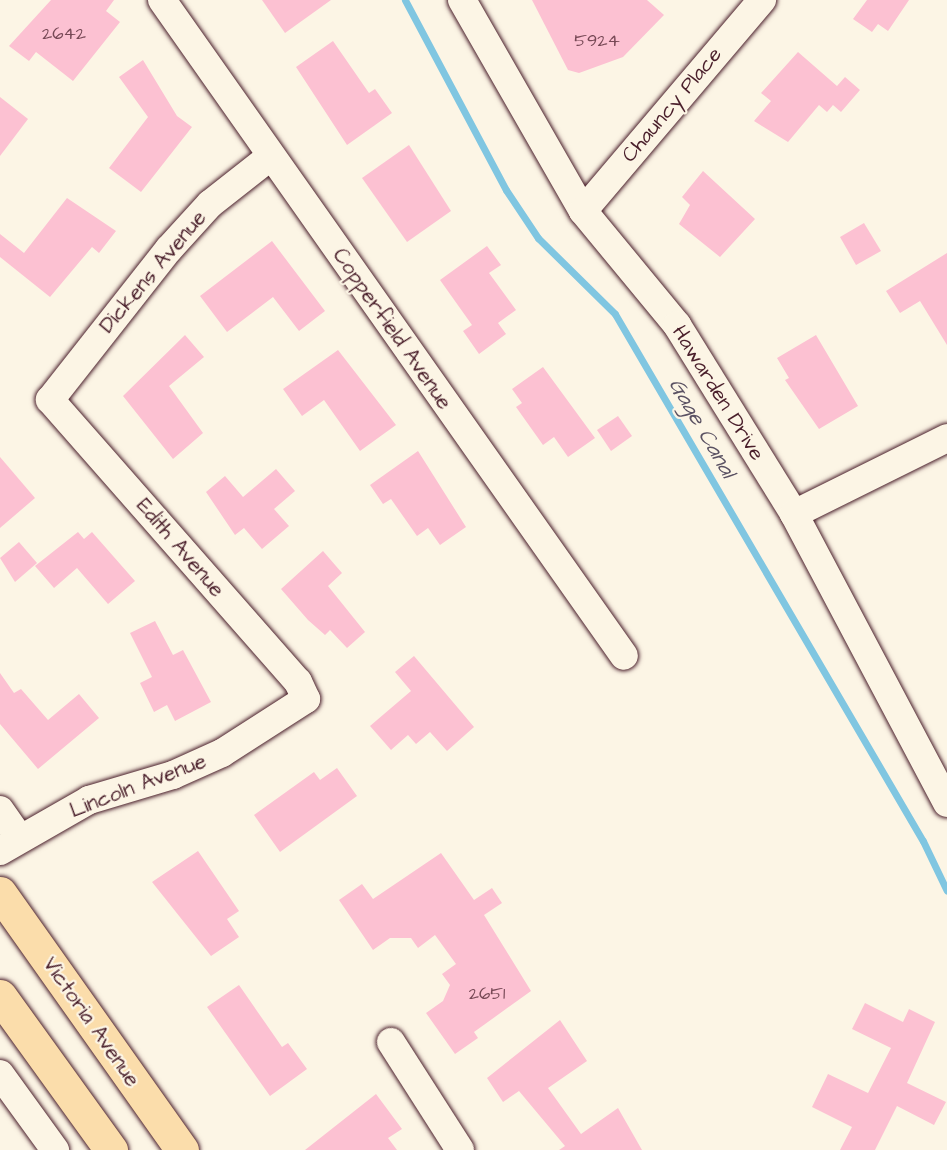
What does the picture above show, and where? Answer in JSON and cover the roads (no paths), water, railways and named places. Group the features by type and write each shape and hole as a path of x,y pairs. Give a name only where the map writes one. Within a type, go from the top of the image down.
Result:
{"main road":[{"name":"Victoria Avenue","path":"0,893 182,1150"},
{"path":"0,996 111,1150"}],"street":[{"name":"Copperfield Avenue","path":"162,0 270,157 624,656"},
{"name":"Hawarden Drive","path":"462,0 582,211 677,325 794,514 947,803"},
{"name":"Chauncy Place","path":"582,211 762,0"},
{"name":"Dickens Avenue","path":"50,400 176,241 210,204 270,157"},
{"name":"Edith Avenue","path":"50,400 298,682 306,699"},
{"path":"794,514 947,438"},
{"name":"Lincoln Avenue","path":"10,845 89,800 173,775 222,753 306,699"},
{"path":"0,810 10,845"},
{"path":"391,1042 460,1150"},
{"path":"0,1074 55,1150"},
{"path":"467,1150 483,1150"}],"waterway":[{"name":"Gage Canal","path":"405,0 506,190 538,238 615,314 923,841 947,891"}]}
